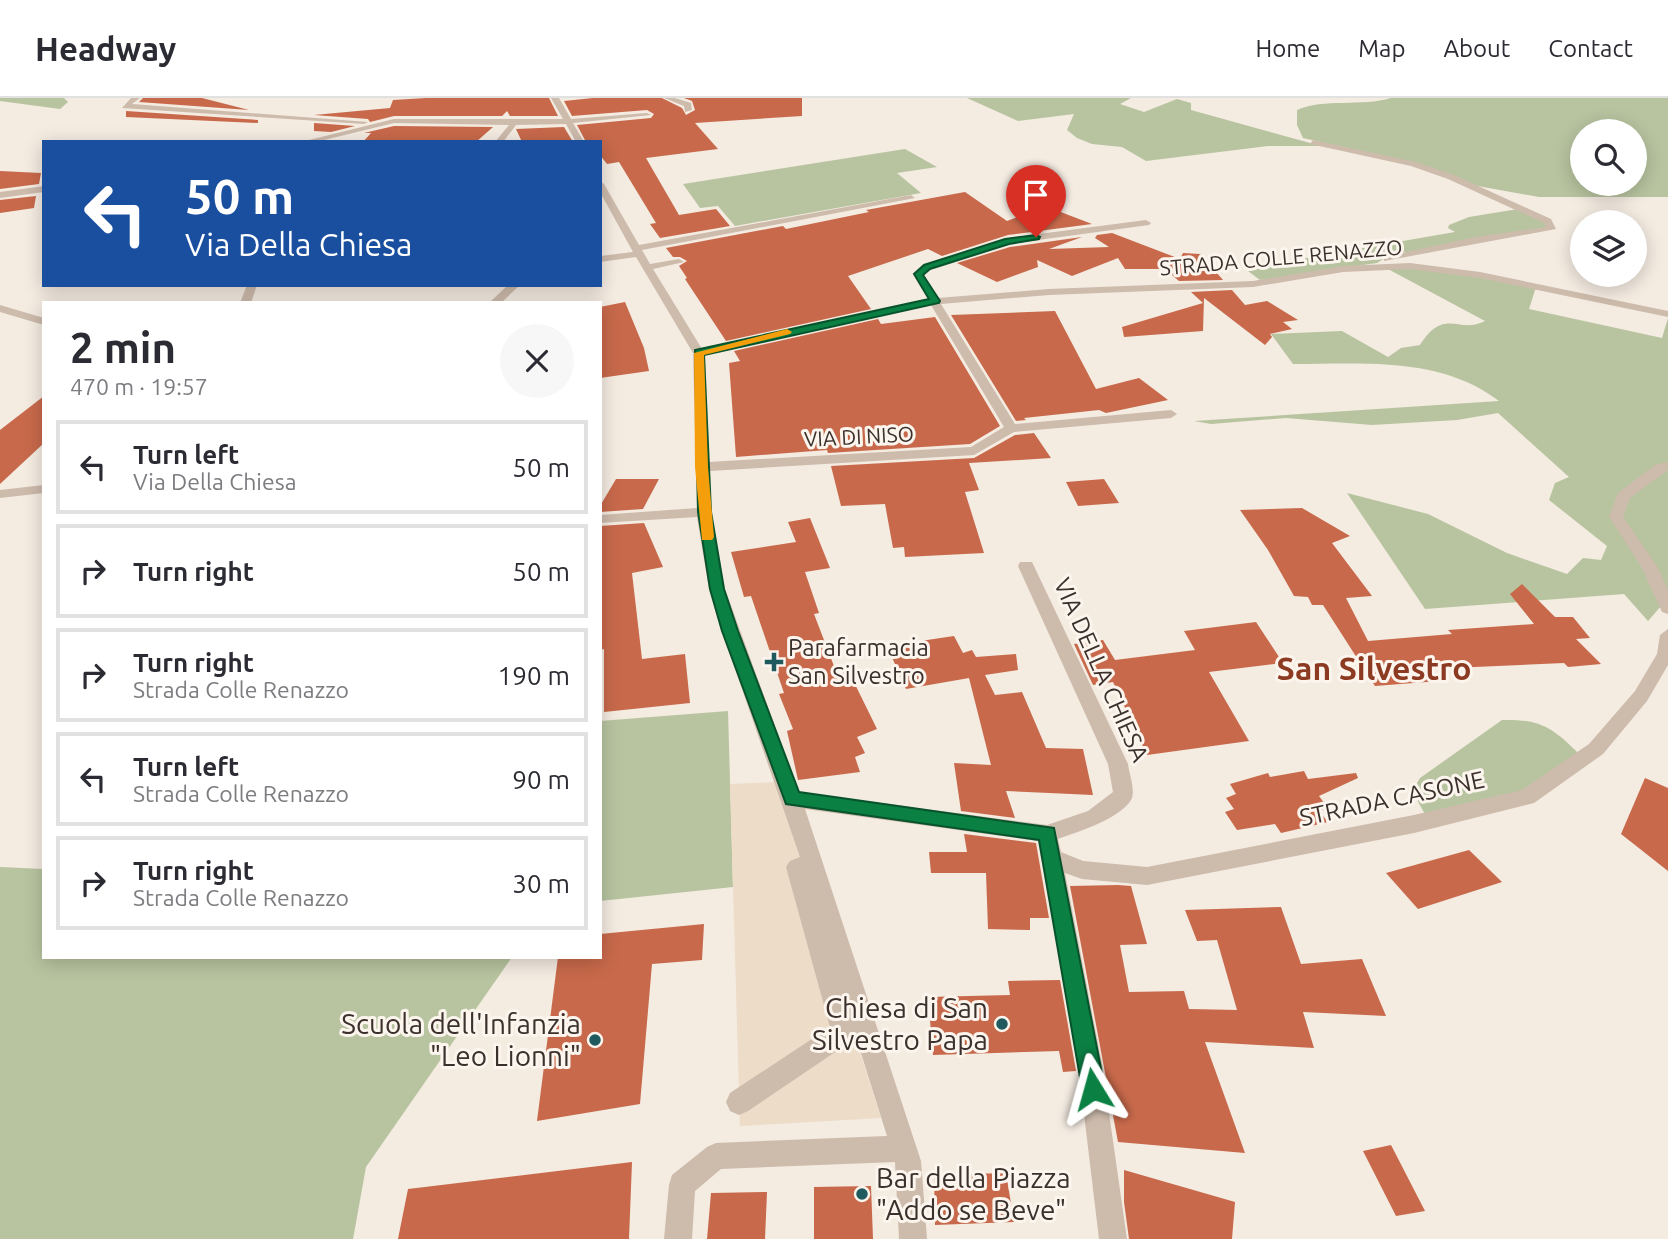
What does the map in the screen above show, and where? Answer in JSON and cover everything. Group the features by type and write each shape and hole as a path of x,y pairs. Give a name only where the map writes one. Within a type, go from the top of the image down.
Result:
{"street":[{"path":"136,98 125,106 385,123 570,122 648,115"},
{"path":"555,98 579,140"},
{"path":"668,98 688,105 688,110"},
{"path":"171,110 192,100"},
{"path":"500,140 514,122"},
{"path":"313,140 385,123"},
{"path":"1313,142 1413,164 1451,177 1548,221 1551,229 1391,257 1380,266"},
{"path":"602,188 699,353 704,512 717,589 792,799 908,1161 914,1239"},
{"path":"0,195 42,189"},
{"path":"602,259 641,257 911,198"},
{"name":"STRADA COLLE RENAZZO","path":"935,301 918,274 927,267 1008,241 1146,223"},
{"path":"641,257 679,262"},
{"name":"STRADA COLLE RENAZZO","path":"699,353 935,301 1049,292 1253,284 1343,269 1380,266 1410,266 1480,275 1668,314"},
{"path":"497,301 512,287"},
{"path":"935,301 1011,428"},
{"path":"0,308 42,321"},
{"path":"0,320 18,314"},
{"name":"VIA DI NISO","path":"702,467 974,451 1011,428 1171,414"},
{"path":"1668,466 1660,468 1623,496 1616,517 1649,566 1668,608"},
{"path":"0,494 42,489"},
{"path":"602,519 704,512"},
{"name":"VIA DELLA CHIESA","path":"792,799 1047,834 1095,817 1123,795 1118,764 1026,566"},
{"name":"STRADA CASONE","path":"1052,858 1082,870 1147,876 1414,824 1527,797 1596,749 1640,696 1665,654 1668,635"},
{"path":"1047,834 1090,1064 1113,1239"},
{"path":"739,1102 848,1031 797,867 803,864"},
{"path":"678,1239 682,1185 716,1156 904,1149"}],"green space":[{"path":"0,98 64,98 68,102 60,109 0,101"},
{"path":"967,98 1131,98 1120,104 1144,112 1177,99 1191,103 1191,110 1321,146 1268,146 1146,161 1122,147 1092,144 1077,138 1067,130 1074,114 1018,121"},
{"path":"1391,98 1668,98 1668,197 1539,197 1472,185 1416,164 1303,138 1297,125 1297,110 1307,106"},
{"path":"905,149 937,167 897,173 921,193 735,226 718,206 700,208 683,184"},
{"path":"1518,209 1547,221 1551,228 1390,255 1377,263 1260,280 1248,271 1316,256 1455,232 1448,228 1449,225 1469,217"},
{"path":"1386,268 1430,269 1536,287 1529,309 1662,338 1668,318 1668,608 1662,605 1648,621 1624,594 1425,609 1347,493 1428,514 1507,553 1567,574 1583,558 1601,560 1607,546 1549,500 1555,483 1569,477 1498,413 1457,420 1372,425 1286,418 1211,424 1194,421 1499,401 1476,386 1427,370 1373,364 1293,364 1271,334 1342,331 1388,357 1401,348 1420,345 1429,333 1444,324 1467,325 1485,321"},
{"path":"728,711 733,887 602,901 602,721"},
{"path":"1502,720 1526,721 1544,726 1578,753 1520,792 1426,816 1412,791 1420,778"},
{"path":"0,867 42,869 42,959 511,959 366,1167 353,1239 0,1239"}],"shaded area":[{"path":"778,782 881,1118 740,1126 730,784"}],"building":[{"path":"143,98 202,98 249,110 139,102"},
{"path":"549,98 558,116 510,116 507,111 502,116 394,116 370,122 368,119 314,115 390,108 393,100"},
{"path":"593,98 662,98 682,108 686,115 695,110 692,101 684,98 802,98 802,116 695,123 718,149 646,158 679,215 716,209 730,226 660,238 650,224 656,223 619,162 607,164 602,158 602,140 585,140 577,125 651,118 654,114 647,110 572,116 564,101"},
{"path":"126,111 258,120 258,123 126,117"},
{"path":"314,123 355,126 331,132 314,131"},
{"path":"394,126 493,127 478,140 365,140 371,133 364,133"},
{"path":"564,127 572,140 521,140 516,129"},
{"path":"0,171 41,173 39,184 0,189"},
{"path":"965,192 1007,221 1045,206 1092,224 1008,235 942,256 928,249 848,276 871,309 726,341 685,279 687,278 679,266 687,261 673,257 666,248 783,226 786,229 869,212 866,210"},
{"path":"36,196 34,208 0,213 0,200"},
{"path":"1112,233 1180,259 1183,253 1200,254 1223,280 1179,281 1165,269 1125,269 1118,258 1072,276 1037,260 1038,267 997,282 957,263 1010,247 1082,237 1049,249 1109,247 1095,238 1097,235"},
{"path":"1232,290 1245,305 1267,301 1298,320 1283,322 1292,329 1270,334 1272,337 1265,345 1204,298 1203,331 1124,337 1122,327 1203,303 1191,292"},
{"path":"625,302 644,348 649,371 602,378 602,307"},
{"path":"1055,311 1096,389 1139,378 1168,400 1106,413 1099,410 1016,421 951,315"},
{"path":"935,317 1000,426 970,444 736,457 729,363 740,361 734,351 878,319 881,324"},
{"path":"42,398 42,445 0,484 0,430"},
{"path":"1034,433 1051,458 969,463 979,490 965,492 984,553 905,557 904,547 893,548 885,504 841,506 831,466 974,458 1015,435"},
{"path":"616,479 659,479 643,509 602,512 602,503"},
{"path":"1104,479 1119,503 1078,506 1066,482"},
{"path":"1302,508 1350,536 1332,543 1372,596 1346,598 1368,641 1452,634 1448,630 1534,624 1510,594 1522,584 1555,617 1573,617 1590,638 1576,639 1601,664 1429,669 1439,681 1375,686 1323,605 1312,605 1308,597 1294,596 1268,550 1240,510"},
{"path":"810,518 830,568 805,572 819,613 814,614 837,674 848,670 877,729 857,737 865,753 855,757 860,772 798,780 787,731 793,729 779,694 784,693 751,596 744,597 731,552 796,542 788,522"},
{"path":"644,523 663,567 632,573 642,659 685,654 690,703 604,712 602,526"},
{"path":"1256,622 1283,663 1209,672 1249,741 1147,755 1113,682 1093,685 1074,644 1103,640 1115,660 1195,650 1184,631"},
{"path":"954,636 963,653 972,650 976,657 1016,654 1018,670 985,675 995,695 1022,692 1046,748 1083,749 1093,795 1006,791 1015,818 961,811 954,763 991,765 969,678 906,689 887,646"},
{"path":"1304,771 1308,779 1356,773 1358,778 1319,796 1328,808 1319,811 1328,822 1281,833 1275,824 1237,830 1225,812 1234,809 1226,798 1236,794 1230,784 1268,773 1270,777"},
{"path":"1645,778 1668,788 1668,871 1621,834"},
{"path":"964,834 1036,843 1049,918 1030,918 1030,930 988,929 986,873 931,873 929,852 967,852"},
{"path":"1469,850 1502,882 1418,909 1386,873"},
{"path":"1070,886 1131,886 1147,944 1120,945 1129,992 1184,991 1189,1009 1237,1010 1217,940 1197,941 1185,910 1281,907 1301,964 1362,959 1386,1016 1303,1012 1314,1048 1205,1042 1245,1153 1118,1142"},
{"path":"704,924 702,960 652,964 640,1104 537,1121 558,959 602,959 602,934"},
{"name":"Chiesa di San Silvestro Papa","path":"1060,980 1076,1071 1063,1072 1059,1051 933,1055 928,997 1010,995 1008,981"},
{"path":"1391,1145 1425,1211 1396,1216 1363,1151"},
{"path":"632,1162 629,1239 398,1239 408,1189"},
{"path":"1124,1170 1235,1202 1232,1239 1129,1239 1124,1202"},
{"path":"1006,1173 1014,1222 935,1225 934,1175"},
{"path":"871,1186 873,1239 814,1239 814,1187"},
{"path":"767,1192 765,1239 707,1239 711,1193"}],"slow traffic":[{"path":"707,537 699,353 787,332"}],"place":[{"name":"Parafarmacia San Silvestro","path":"774,662"},
{"name":"Chiesa di San Silvestro Papa","path":"1002,1024"},
{"name":"Scuola dell'Infanzia \"Leo Lionni\"","path":"595,1040"},
{"name":"Bar della Piazza \"Addo se Beve\"","path":"862,1194"}],"district":[{"name":"San Silvestro","path":"1374,669"}],"route":[{"path":"1036,237 1008,241 927,267 918,274 935,301 730,344 699,353 704,512 717,589 792,799 1047,834 1093,1089"}]}
